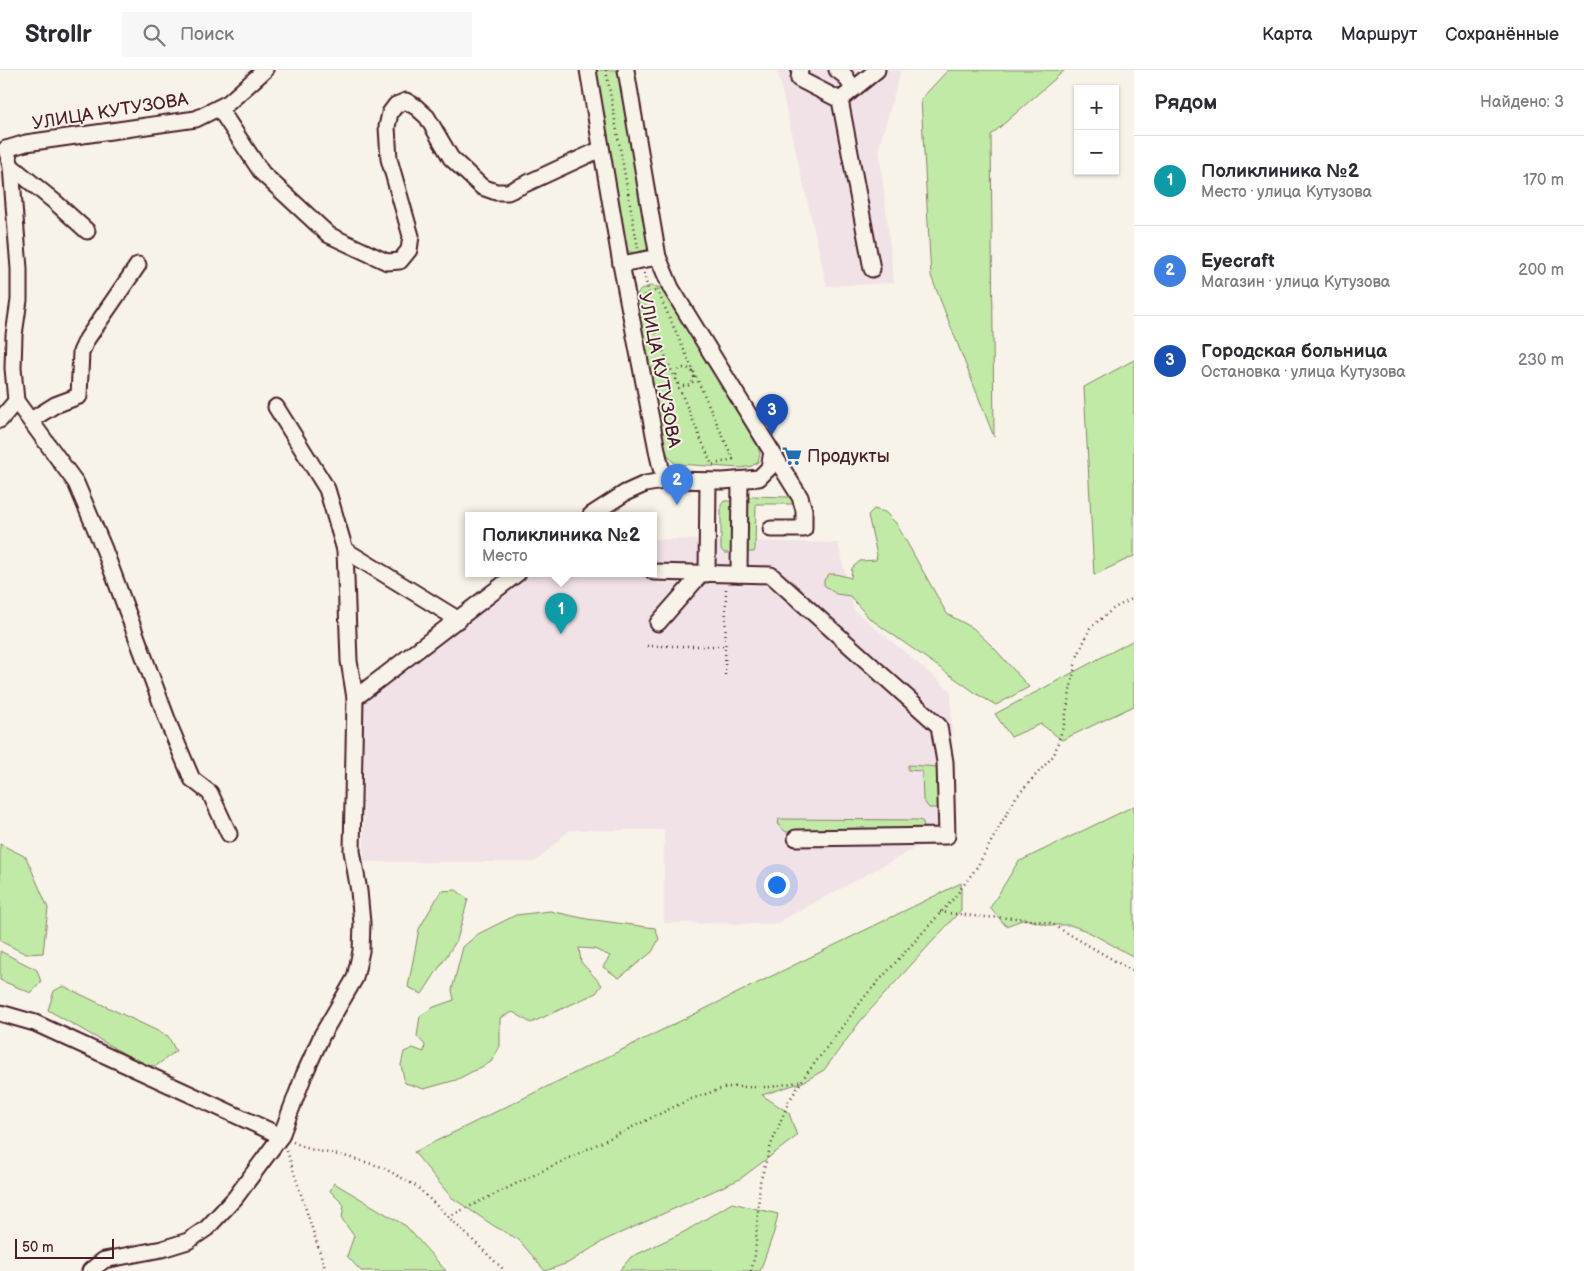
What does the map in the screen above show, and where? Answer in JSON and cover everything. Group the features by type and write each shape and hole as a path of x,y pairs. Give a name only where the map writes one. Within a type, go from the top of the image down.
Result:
{"street":[{"name":"УЛИЦА КУТУЗОВА","path":"3,147 196,119 228,103 265,70"},
{"name":"УЛИЦА КУТУЗОВА","path":"588,70 621,264 658,455 661,468 669,480"},
{"name":"УЛИЦА КУТУЗОВА","path":"626,70 658,257 671,288 800,497 804,510 804,529 770,529"},
{"path":"800,70 799,79 840,100"},
{"path":"836,70 845,76 853,88"},
{"path":"853,70 853,88"},
{"path":"840,100 877,70"},
{"path":"840,100 872,269"},
{"path":"219,108 262,173 329,235 387,262 400,261 408,250 411,236 389,159 387,127 390,113 396,105 406,101 416,107 427,117 451,158 482,187 496,192 508,192 601,149"},
{"path":"3,147 11,166 19,268 19,300 13,368 16,401 76,483 104,550 170,727 192,779 210,794 229,834"},
{"path":"11,166 55,202 86,231"},
{"path":"621,264 658,257"},
{"path":"31,420 55,406 79,396 81,352 86,339 138,265"},
{"path":"0,420 16,401"},
{"path":"90,1271 104,1260 162,1249 188,1241 207,1228 235,1198 281,1136 322,1035 355,978 361,951 362,923 352,851 355,698 349,661 345,550 327,489 276,407"},
{"path":"596,512 625,493 645,484 669,480 740,480 759,478 769,468 772,452"},
{"path":"658,623 704,574 708,480"},
{"path":"732,574 740,480"},
{"path":"345,550 458,620"},
{"path":"657,572 771,575 939,726 945,762 947,836 796,838"},
{"path":"355,698 513,577"},
{"path":"0,1013 35,1023 281,1136"}],"path":[{"path":"606,70 649,294"},
{"path":"657,290 733,459 712,464 640,297 649,294 657,290"},
{"path":"681,368 687,368 694,373 692,382 687,386 681,385 677,381 676,372 681,368"},
{"path":"725,675 725,646 732,574"},
{"path":"751,1271 756,1256 760,1182 771,1145 789,1101 868,994 954,898 977,867 1016,797 1054,755 1064,724 1076,660 1090,628 1114,608 1134,598"},
{"path":"647,646 725,646"},
{"path":"940,912 982,917 1018,918 1050,923 1134,972"},
{"path":"448,1217 688,1100 727,1087 771,1087 802,1081"},
{"path":"281,1136 309,1149 348,1157 382,1168 416,1186 504,1271"},
{"path":"281,1136 291,1160 326,1271"}],"shaded area":[{"path":"777,70 901,70 879,147 894,283 827,286"},
{"path":"657,539 838,543 854,610 951,691 953,844 923,844 775,924 664,923 664,830 570,830 535,862 364,862 363,696 518,577 657,577"}],"green space":[{"path":"595,70 619,70 651,245 639,253 632,253 626,249"},
{"path":"948,70 1065,70 991,135 994,437 931,276 921,99"},
{"path":"651,286 658,287 666,292 758,447 760,454 758,462 752,466 741,468 677,464 672,461 665,451 634,299 641,290"},
{"path":"1134,360 1134,556 1094,575 1084,387"},
{"path":"752,496 787,497 795,499 796,504 756,504 755,549 754,552 748,552 746,549 747,500"},
{"path":"724,501 730,501 733,504 733,549 731,553 724,553 721,549 721,505"},
{"path":"874,509 885,512 896,523 947,614 973,628 1029,687 996,705 980,696 869,618 850,596 836,594 824,585 824,580 829,574 851,578 852,568 860,561 876,560 877,555 868,515"},
{"path":"1134,640 1134,706 1062,740 1041,724 1011,737 995,714"},
{"path":"908,765 939,767 940,805 938,808 929,808 923,800 922,771 908,770"},
{"path":"1134,806 1134,957 1087,931 1070,925 1048,925 1025,919 1006,926 990,908 1018,862"},
{"path":"779,819 920,820 923,822 924,829 920,833 786,832 778,825"},
{"path":"0,844 26,857 48,908 43,953 26,954 0,941"},
{"path":"961,883 961,910 862,1019 824,1070 803,1082 762,1095 789,1113 797,1136 740,1179 605,1240 568,1263 545,1271 519,1240 494,1226 451,1197 414,1152"},
{"path":"456,890 468,899 457,940 422,994 408,987 419,929 441,891"},
{"path":"550,911 587,919 655,928 659,939 652,952 619,978 603,967 610,956 594,949 579,948 581,962 602,985 596,993 531,1023 513,1012 500,1018 500,1046 491,1062 456,1080 424,1089 405,1083 401,1065 404,1052 413,1048 424,1052 425,1045 417,1036 420,1016 434,1007 454,1000 452,990 463,947 478,934 516,915"},
{"path":"0,951 37,970 41,982 31,993 0,980"},
{"path":"63,986 168,1036 176,1051 156,1066 144,1065 48,1010 54,991"},
{"path":"334,1183 406,1226 446,1271 361,1271 347,1256 354,1236 342,1219 344,1205 330,1191"},
{"path":"732,1203 778,1214 774,1232 760,1271 619,1271 631,1257 684,1232"}],"place":[{"name":"Городская больница","path":"772,435"},
{"name":"Продукты","path":"792,456"},
{"name":"Eyecraft","path":"677,505"},
{"name":"Поликлиника №2","path":"561,634"}]}
